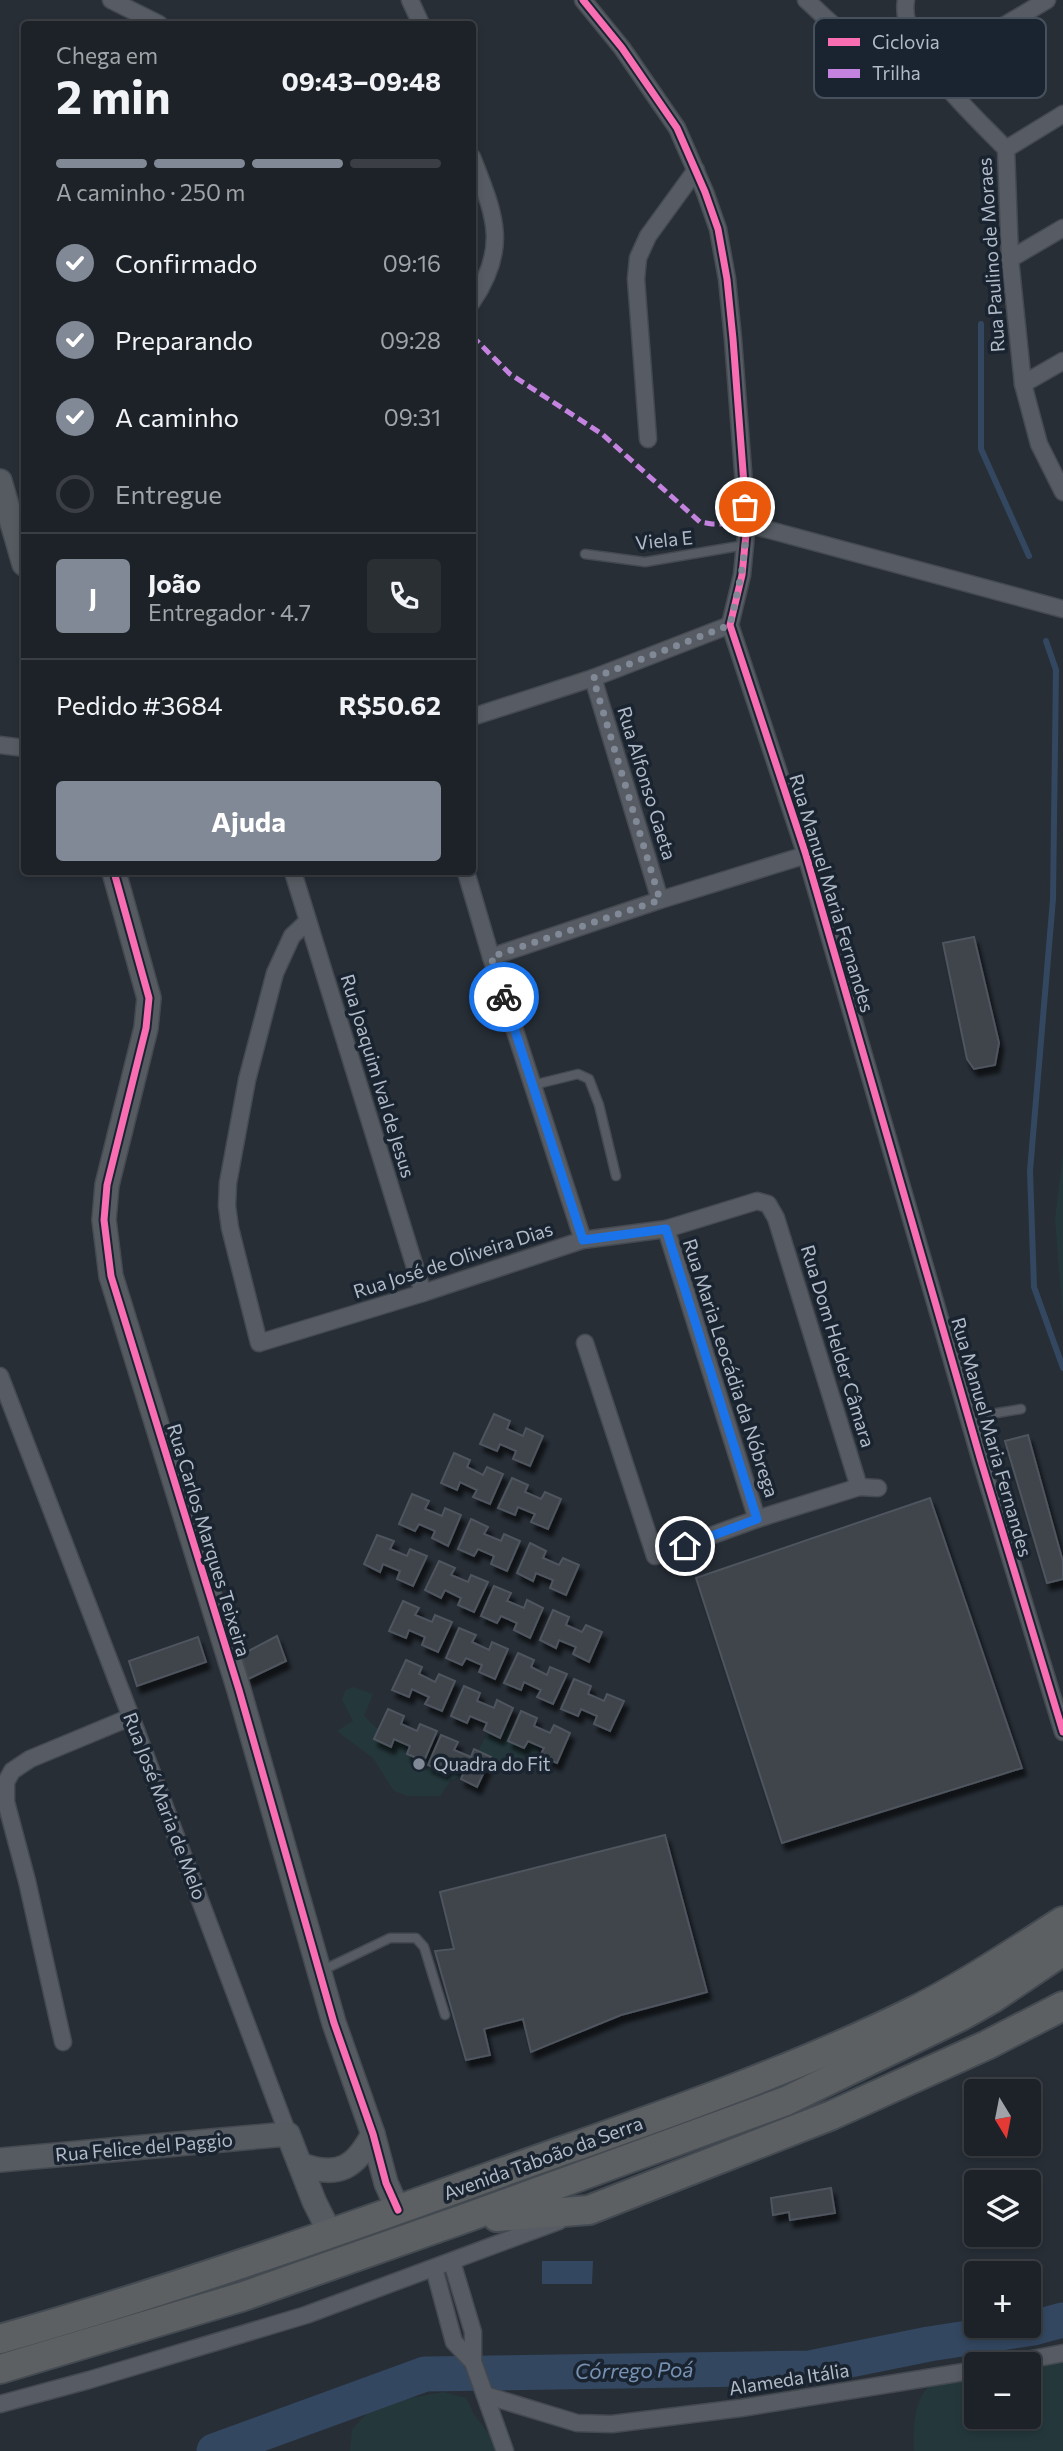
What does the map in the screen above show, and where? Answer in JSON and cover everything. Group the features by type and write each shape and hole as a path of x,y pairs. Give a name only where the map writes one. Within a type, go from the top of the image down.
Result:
{"highway":[{"name":"Avenida Taboão da Serra","path":"0,2339 85,2315 331,2235 740,2087 834,2048 913,2011 1063,1921"},
{"name":"Avenida Taboão da Serra","path":"0,2369 241,2297 786,2101 961,2016 1063,1951"},
{"path":"463,2219 589,2210 832,2115 987,2045 1063,2006"}],"street":[{"path":"111,0 153,21"},
{"path":"410,0 420,21"},
{"path":"476,716 593,678 730,625 742,575 747,524 727,279 718,229 677,128 622,48 583,0"},
{"path":"806,0 827,18"},
{"name":"Rua Paulino de Moraes","path":"906,0 907,18"},
{"path":"1016,18 1046,0"},
{"name":"Rua Paulino de Moraes","path":"958,98 1006,149 1010,259 1023,384 1040,444 1063,490"},
{"path":"1006,149 1063,114"},
{"path":"476,167 493,212 496,238 492,260 476,289"},
{"path":"648,439 636,279 638,258 648,236 696,170"},
{"path":"1010,259 1063,228"},
{"path":"1023,384 1063,361"},
{"path":"0,481 21,554"},
{"path":"747,524 1063,609"},
{"name":"Rua Manuel Maria Fernandes","path":"730,625 806,855 974,1462 1063,1732"},
{"name":"Rua Alfonso Gaeta","path":"593,678 660,900"},
{"path":"0,745 21,748"},
{"path":"491,957 660,900 806,855"},
{"name":"Rua Carlos Marques Teixeira","path":"115,875 149,998 146,1028 107,1185 104,1220 106,1252 127,1329 239,1690 334,2023 373,2134 386,2183 398,2210"},
{"name":"Rua Joaquim Ival de Jesus","path":"294,875 423,1293"},
{"path":"467,875 583,1240"},
{"name":"Rua José de Oliveira Dias","path":"308,921 292,936 275,974 247,1080 228,1183 230,1228 259,1343 583,1240 666,1229 757,1202 768,1204 776,1218"},
{"name":"Rua Dom Helder Câmara","path":"776,1218 859,1487"},
{"name":"Rua Maria Leocádia da Nóbrega","path":"666,1229 757,1519"},
{"path":"585,1343 655,1556 757,1519 859,1487 878,1488"},
{"name":"Rua José Maria de Melo","path":"0,1376 288,2134 314,2201 331,2235"},
{"path":"63,2042 27,1881 6,1802 6,1782 12,1771 30,1759 131,1717"},
{"name":"Rua Felice del Paggio","path":"0,2160 288,2134"},
{"path":"302,2165 320,2171 349,2165 363,2153 373,2134"},
{"path":"0,2404 306,2315 589,2210"},
{"path":"452,2262 473,2332 473,2362 505,2451"},
{"path":"434,2268 454,2342 473,2362"},
{"path":"1041,2357 1063,2353"},
{"name":"Alameda Itália","path":"482,2388 578,2423 612,2424 741,2408 964,2372"}],"lane":[{"name":"Viela E","path":"585,554 645,562 746,545"},
{"path":"533,1085 578,1074 589,1079 599,1105 616,1177"},
{"path":"991,1414 1021,1409"},
{"path":"320,1972 390,1938 416,1938 424,1947 444,2015"}],"green space":[{"path":"1063,1154 1063,1319 1055,1219"},
{"path":"353,1687 373,1694 364,1716 381,1732 454,1759 457,1774 476,1755 493,1723 534,1738 539,1753 451,1780 440,1796 408,1796 394,1791 373,1758 337,1731 353,1721 342,1700 345,1691"},
{"path":"1063,2348 1063,2451 914,2451 915,2417 924,2392 943,2376 964,2369 964,2429 1041,2429 1041,2353"},
{"path":"443,2392 466,2398 474,2415 503,2451 350,2451 352,2430 374,2405"}],"water":[{"path":"542,2261 593,2261 592,2284 542,2284"}],"building":[{"path":"974,937 999,1043 995,1065 974,1069 967,1059 943,943"},
{"path":"494,1414 510,1421 507,1429 523,1436 526,1428 543,1436 530,1466 513,1459 516,1451 500,1444 497,1451 480,1444"},
{"path":"1028,1435 1063,1562 1063,1579 1047,1583 1005,1441"},
{"path":"454,1453 470,1460 467,1467 483,1475 487,1467 503,1474 490,1504 473,1497 477,1490 460,1482 457,1490 441,1483"},
{"path":"512,1478 528,1485 525,1492 541,1499 545,1492 561,1499 548,1529 531,1522 535,1514 518,1507 515,1515 498,1508"},
{"path":"412,1494 429,1501 425,1509 442,1516 445,1508 461,1515 448,1546 432,1538 435,1531 419,1524 415,1531 399,1524"},
{"path":"930,1498 1022,1768 782,1843 696,1578"},
{"path":"471,1519 488,1527 484,1534 501,1541 504,1534 520,1541 507,1571 491,1564 494,1556 478,1549 474,1556 458,1549"},
{"path":"377,1535 394,1541 390,1549 407,1556 410,1549 427,1556 413,1586 397,1579 400,1571 383,1564 380,1572 364,1564"},
{"path":"530,1543 546,1551 543,1558 559,1565 563,1558 579,1565 566,1595 550,1588 553,1580 536,1573 533,1581 517,1573"},
{"path":"439,1561 455,1568 451,1575 468,1582 471,1575 488,1582 474,1612 458,1605 461,1598 445,1590 441,1598 425,1590"},
{"path":"494,1586 511,1593 507,1601 524,1608 527,1600 543,1608 530,1638 514,1630 517,1623 501,1616 497,1623 481,1616"},
{"path":"403,1601 419,1608 415,1615 432,1622 435,1615 452,1622 438,1652 422,1645 425,1637 409,1630 406,1638 389,1631"},
{"path":"553,1610 569,1617 566,1625 582,1632 586,1625 602,1632 589,1662 573,1654 576,1647 559,1640 556,1648 540,1640"},
{"path":"459,1628 476,1635 472,1642 489,1650 492,1642 508,1649 495,1679 479,1672 482,1665 466,1658 462,1665 446,1658"},
{"path":"277,1636 286,1661 248,1679 241,1655"},
{"path":"198,1637 206,1662 137,1686 129,1661"},
{"path":"518,1653 534,1660 531,1667 547,1675 550,1667 567,1674 553,1704 537,1697 541,1690 524,1682 521,1690 504,1683"},
{"path":"406,1660 422,1667 419,1674 435,1682 439,1674 455,1681 442,1711 425,1704 429,1697 412,1689 409,1697 392,1690"},
{"path":"574,1679 591,1686 588,1694 604,1701 607,1694 624,1701 610,1731 594,1724 597,1716 581,1709 578,1716 561,1709"},
{"path":"464,1686 480,1693 477,1701 494,1708 497,1700 513,1708 500,1738 484,1730 487,1723 470,1716 467,1723 451,1716"},
{"path":"388,1709 404,1716 401,1724 417,1731 420,1724 437,1731 424,1761 407,1754 410,1746 394,1739 391,1747 374,1739"},
{"path":"521,1711 537,1718 534,1726 550,1733 554,1725 570,1733 557,1763 540,1756 544,1748 528,1741 524,1748 508,1741"},
{"path":"441,1735 458,1742 454,1750 471,1757 474,1749 491,1757 477,1787 461,1779 464,1772 448,1765 444,1772 428,1765"},
{"path":"665,1835 707,1992 621,2015 531,2052 523,2019 484,2029 490,2055 466,2060 435,1951 454,1949 440,1892"},
{"path":"831,2188 835,2213 790,2220 789,2212 773,2215 771,2198"}],"waterway":[{"path":"981,324 981,449 1029,556"},
{"path":"1046,641 1056,670 1053,899 1030,1171 1034,1287 1063,1368"},
{"name":"Córrego Poá","path":"214,2451 425,2374 810,2368 929,2344 1033,2328 1063,2320"}],"marked path":[{"path":"476,340 510,374 602,434 700,522 747,524"}],"cycle path":[{"path":"583,0 622,48 677,128 718,229 727,279 733,339 747,524 742,575 730,625 806,855 981,1461 1063,1732"},
{"path":"115,875 149,998 146,1028 107,1185 104,1220 111,1276 239,1690 334,2023 373,2134 386,2183 398,2210"}],"way so far":[{"path":"504,997 491,957 660,900 593,678 730,625 746,545 745,507"}],"place":[{"name":"Quadra do Fit","path":"419,1764"}],"route":[{"path":"504,997 583,1240 666,1229 757,1519 685,1546"}]}
